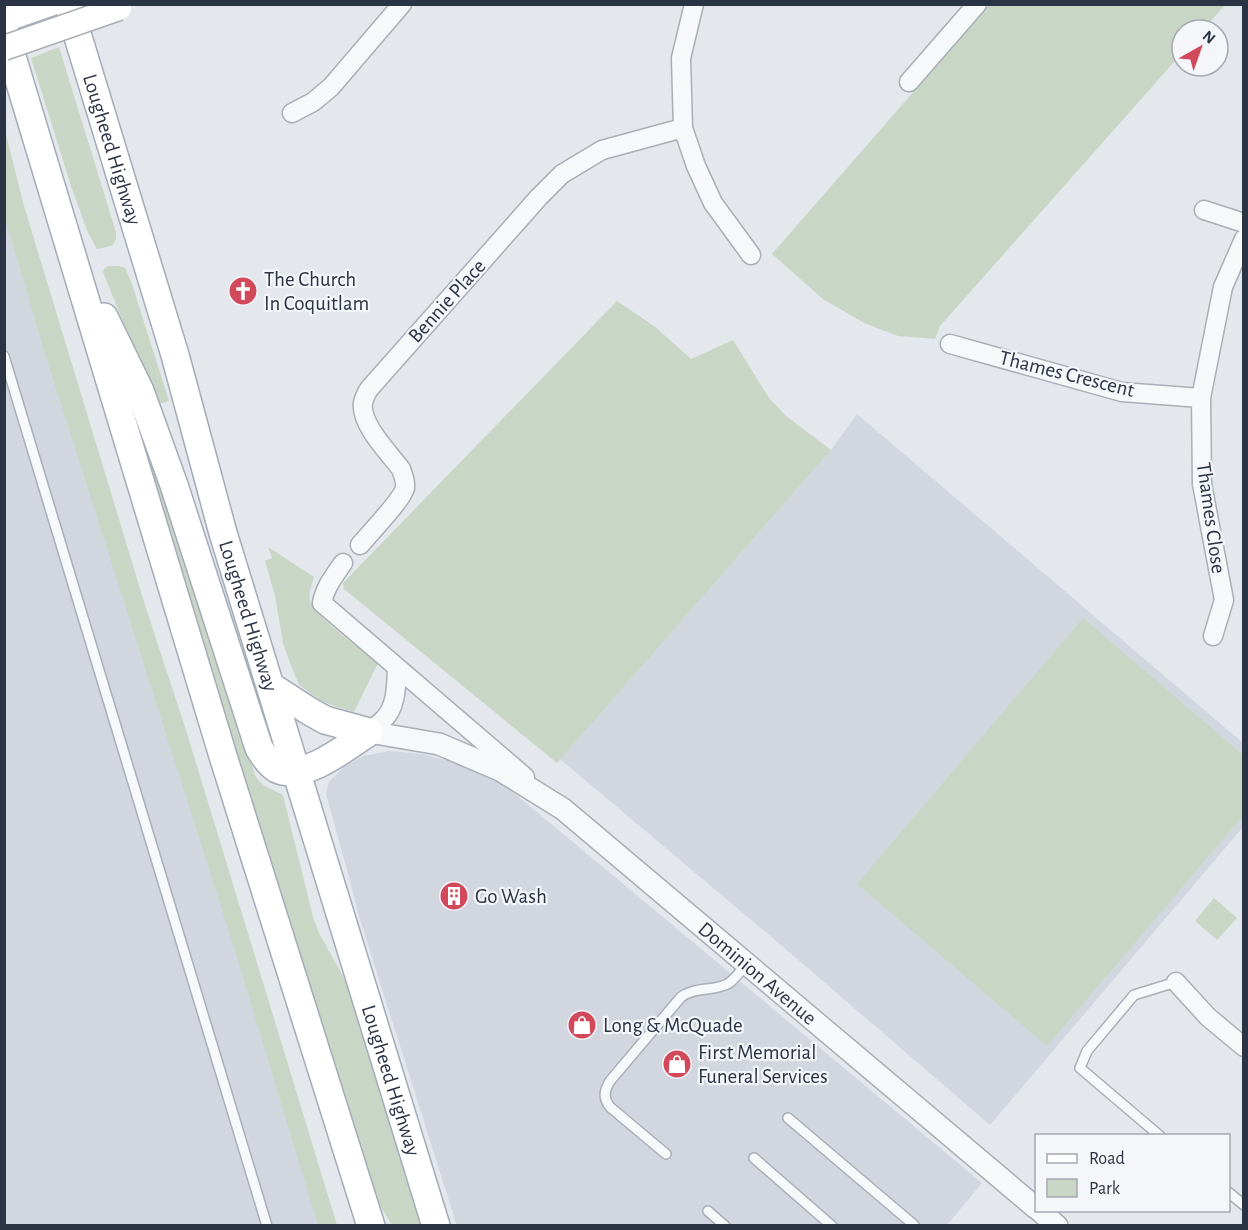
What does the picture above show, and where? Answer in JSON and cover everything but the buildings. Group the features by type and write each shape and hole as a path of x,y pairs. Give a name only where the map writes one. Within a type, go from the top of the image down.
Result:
{"main road":[{"path":"4,20 50,4"},
{"name":"Lougheed Highway","path":"68,4 171,344 224,533 436,1226"},
{"path":"4,48 123,6"},
{"path":"4,30 226,767 371,1226"},
{"path":"67,240 140,391 174,485 259,748 265,759 277,769 297,772 330,758 369,732"},
{"path":"272,687 325,720 369,732"}],"street":[{"path":"292,113 313,102 331,87 402,4"},
{"path":"694,4 681,58 683,128 696,166 713,203 750,255"},
{"path":"909,82 976,4"},
{"name":"Bennie Place","path":"360,545 400,498 405,487 401,469 371,429 365,416 363,403 369,390 562,174 602,150 683,128"},
{"path":"1204,210 1244,223"},
{"path":"1201,398 1222,287 1244,239"},
{"name":"Thames Crescent","path":"950,344 1122,392 1201,398"},
{"name":"Thames Close","path":"1201,398 1202,484 1224,600 1213,636"},
{"name":"Dominion Avenue","path":"343,563 329,583 322,603 1035,1206"},
{"path":"369,732 384,719 392,706 396,690 397,668"},
{"name":"Dominion Avenue","path":"369,732 439,744 500,770 563,809"},
{"path":"1176,982 1208,1017 1244,1047"},
{"name":"Dominion Avenue","path":"1041,1212 1057,1226"}],"lane":[{"path":"4,356 267,1226"},
{"path":"666,1154 610,1107 604,1093 607,1086 681,997 690,992 726,985 747,964"},
{"path":"1158,1134 1080,1068 1087,1051 1134,995 1176,982"},
{"path":"788,1118 914,1225"},
{"path":"754,1158 832,1226"},
{"path":"1230,1194 1244,1205"},
{"path":"708,1211 725,1226"}],"shaded area":[{"path":"5,197 325,1225 5,1225"},
{"path":"857,414 1243,743 1243,827 990,1125 560,759 831,450"},
{"path":"389,751 422,754 453,762 488,776 514,793 982,1183 947,1225 457,1226 359,916 326,794 329,782 345,766 363,756"}],"green space":[{"path":"990,4 1225,5 1214,18 1170,18 1170,67 940,326 935,339 898,336 864,323 823,299 772,254"},
{"path":"59,47 116,232 113,245 103,248 97,249 88,233 31,58"},
{"path":"5,130 24,206 337,1225 318,1225 232,941 47,360 5,218"},
{"path":"108,266 125,268 131,281 169,401 159,404 154,399 103,272"},
{"path":"617,301 654,326 691,359 733,340 769,398 786,416 831,450 557,763 344,589 343,583"},
{"path":"138,424 160,469 255,775 264,786 283,795 313,917 356,1006 423,1225 392,1225 371,1191 139,436"},
{"path":"268,547 314,577 310,594 313,607 329,624 378,663 354,712 320,700 299,685 283,643 275,596 265,561 272,558"},
{"path":"1083,618 1243,755 1243,816 1047,1046 857,884"},
{"path":"1214,898 1237,918 1217,940 1195,921"}],"place":[{"name":"The Church In Coquitlam","path":"243,291"},
{"name":"Go Wash","path":"454,896"},
{"name":"Long & McQuade","path":"582,1025"},
{"name":"First Memorial Funeral Services","path":"677,1064"}]}
